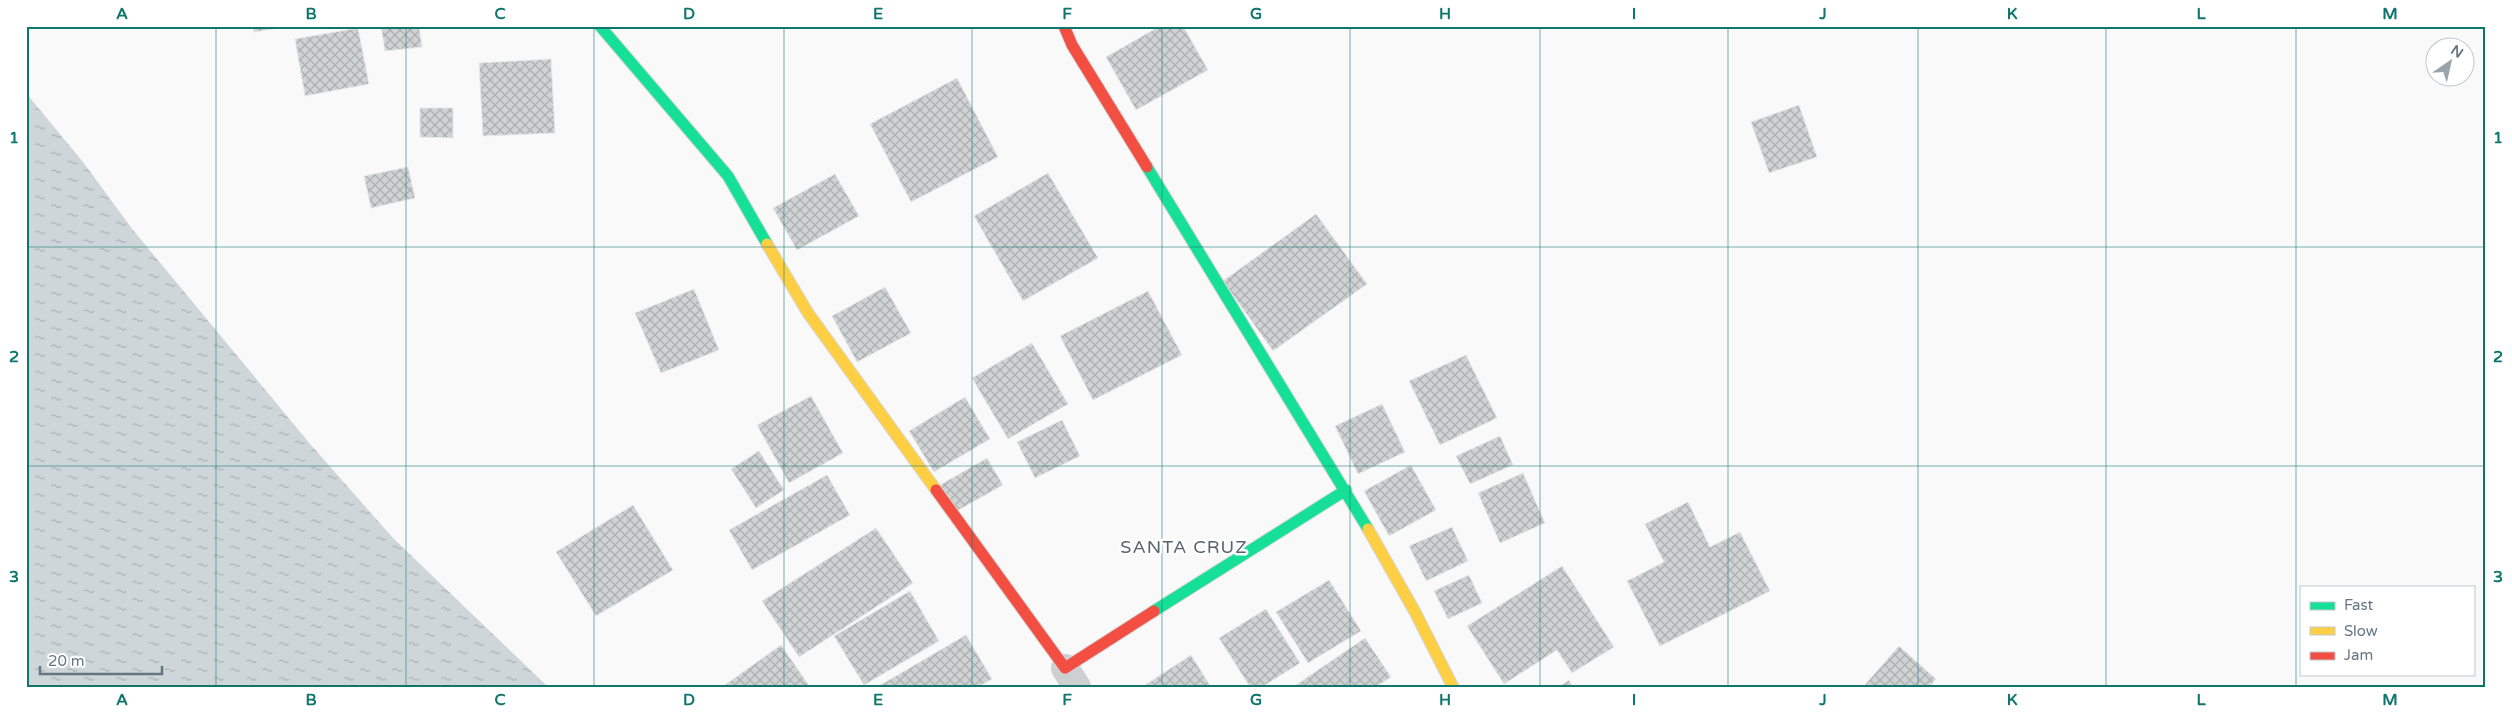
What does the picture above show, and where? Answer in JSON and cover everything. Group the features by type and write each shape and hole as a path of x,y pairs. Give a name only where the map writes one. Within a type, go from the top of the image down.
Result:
{"street":[{"path":"600,26 728,176 808,313 1071,677 1346,490"},
{"path":"1064,26 1072,45 1346,490 1415,612 1453,687"}],"water":[{"path":"26,93 83,162 133,230 311,445 393,538 548,687 26,687"}],"building":[{"path":"253,26 291,26 254,32"},
{"path":"381,26 419,26 422,47 385,51"},
{"path":"1160,26 1183,26 1208,70 1136,110 1106,57"},
{"path":"358,28 369,84 305,96 295,39"},
{"path":"551,59 555,133 483,136 479,63"},
{"path":"957,78 998,157 911,202 870,124"},
{"path":"1799,105 1817,157 1769,173 1751,122"},
{"path":"420,108 453,108 453,138 420,137"},
{"path":"408,167 415,198 371,208 364,176"},
{"path":"1048,173 1098,258 1023,301 974,216"},
{"path":"835,174 859,216 797,250 773,208"},
{"path":"1316,214 1367,284 1273,351 1223,281"},
{"path":"885,287 911,333 857,362 832,316"},
{"path":"694,289 719,350 661,373 635,313"},
{"path":"1148,291 1182,355 1093,400 1060,336"},
{"path":"1032,343 1068,404 1008,439 972,378"},
{"path":"1466,355 1497,418 1440,445 1409,381"},
{"path":"811,396 843,453 789,483 757,425"},
{"path":"965,397 990,439 934,472 909,431"},
{"path":"1382,404 1405,452 1358,474 1335,426"},
{"path":"1062,420 1080,456 1035,478 1017,442"},
{"path":"1500,436 1513,465 1470,484 1456,456"},
{"path":"759,451 784,490 756,508 731,469"},
{"path":"987,458 1003,485 955,512 940,485"},
{"path":"1411,465 1436,510 1389,536 1364,491"},
{"path":"1523,473 1545,523 1500,543 1478,493"},
{"path":"827,475 850,515 752,570 729,530"},
{"path":"1688,502 1710,547 1740,532 1770,591 1660,646 1627,581 1664,562 1645,524"},
{"path":"633,505 673,570 596,616 556,552"},
{"path":"1452,527 1468,561 1426,581 1409,546"},
{"path":"876,528 913,583 799,657 762,601"},
{"path":"1562,566 1614,647 1572,673 1557,650 1504,684 1467,626"},
{"path":"1469,575 1482,603 1448,619 1434,591"},
{"path":"1329,580 1361,631 1308,663 1276,612"},
{"path":"910,591 939,641 864,685 834,636"},
{"path":"1266,609 1300,663 1262,687 1250,687 1219,638"},
{"path":"966,635 992,679 978,687 877,687"},
{"path":"1365,638 1391,677 1376,687 1293,687"},
{"path":"781,645 810,687 722,687"},
{"path":"1899,646 1936,679 1929,687 1863,687"},
{"path":"1191,655 1211,687 1142,687"},
{"path":"1569,680 1573,687 1559,687"}],"traffic: fast":[{"path":"600,26 728,176 767,244"},
{"path":"1147,167 1368,529"},
{"path":"1154,611 1346,490"}],"traffic: slow":[{"path":"767,244 808,313 936,490"},
{"path":"1368,529 1415,612 1453,687"}],"traffic: jam":[{"path":"1064,26 1072,45 1147,167"},
{"path":"936,490 1065,668 1154,611"}],"district":[{"name":"SANTA CRUZ","path":"1184,547"}]}
